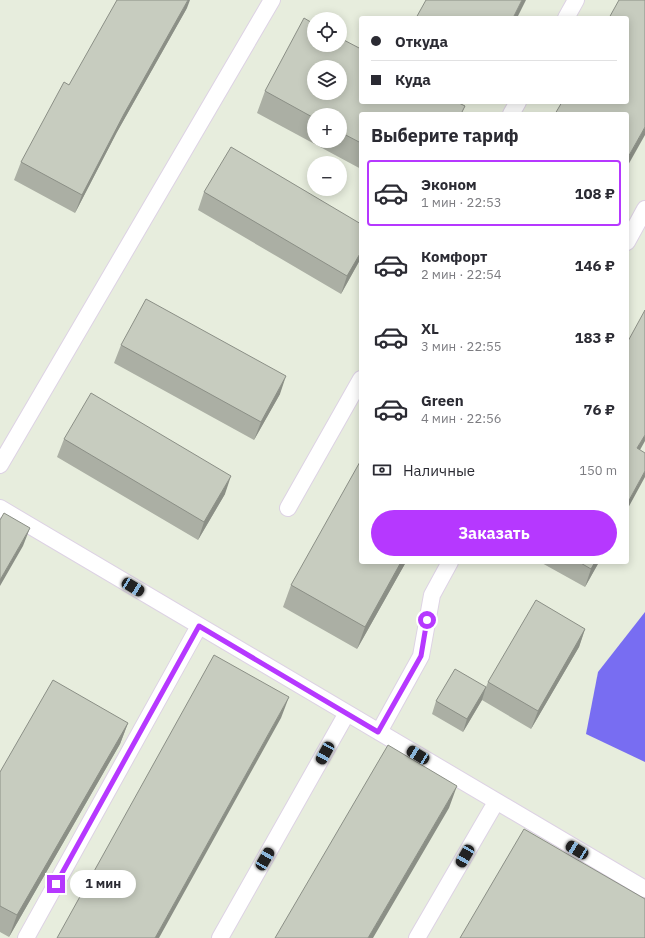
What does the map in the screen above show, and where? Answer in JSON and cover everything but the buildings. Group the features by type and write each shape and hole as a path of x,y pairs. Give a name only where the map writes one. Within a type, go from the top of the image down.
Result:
{"lane":[{"path":"0,465 272,0"},
{"path":"567,16 576,0"},
{"path":"629,238 645,209"},
{"path":"288,508 359,383"},
{"path":"0,508 645,889"},
{"path":"378,732 421,656 432,595 449,564"},
{"path":"26,938 199,626"},
{"path":"220,938 347,713"},
{"path":"417,938 496,802"}],"shaded area":[{"path":"645,612 645,762 586,734 598,672"}],"route":[{"path":"56,884 199,626 378,732 421,656 427,620"}]}
